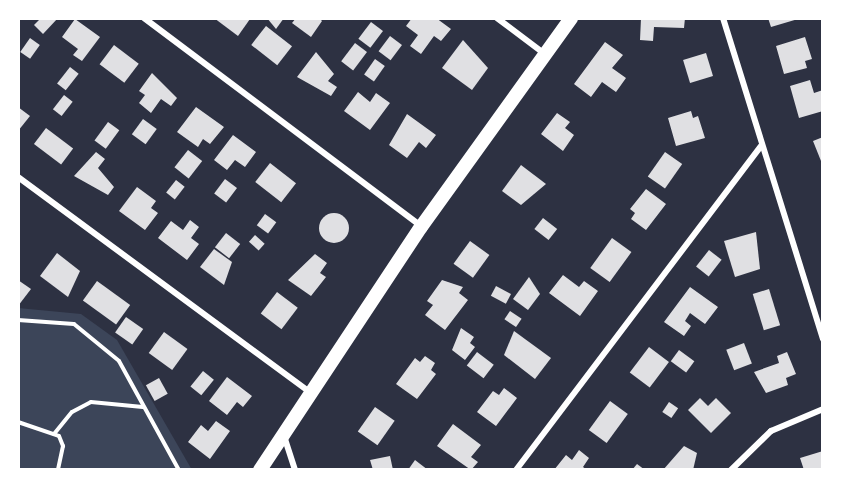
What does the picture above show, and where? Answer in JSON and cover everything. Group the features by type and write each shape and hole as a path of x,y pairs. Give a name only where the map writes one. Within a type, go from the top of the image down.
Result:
{"main road":[{"path":"260,470 421,227 572,18"}],"street":[{"path":"144,18 421,227"},
{"path":"497,18 545,54"},
{"path":"723,18 823,339"},
{"path":"516,470 761,146"},
{"path":"18,177 311,392"},
{"path":"731,470 771,431 823,409"},
{"path":"283,434 295,470"}],"path":[{"path":"18,320 74,324 119,361 179,470"},
{"path":"54,434 72,412 91,402 144,407"},
{"path":"18,422 54,434 63,446 58,470"}],"shaded area":[{"path":"18,308 81,314 117,340 192,470 18,470"}],"building":[{"path":"41,18 58,18 43,34 34,25"},
{"path":"214,18 249,18 250,19 238,36"},
{"path":"267,18 284,18 276,29"},
{"path":"296,18 319,18 322,21 311,37 292,23"},
{"path":"412,18 436,18 451,29 441,41 434,36 421,54 410,46 418,35 406,26"},
{"path":"641,18 685,18 684,28 654,27 653,41 640,40"},
{"path":"768,18 798,18 798,19 771,27"},
{"path":"75,19 100,37 82,61 73,55 78,49 62,37"},
{"path":"371,22 383,31 370,48 358,39"},
{"path":"266,26 292,46 277,65 251,45"},
{"path":"390,36 402,45 391,60 379,51"},
{"path":"805,37 812,59 805,61 807,68 784,74 776,46"},
{"path":"30,38 40,45 30,59 20,52"},
{"path":"463,40 488,68 472,90 442,68"},
{"path":"605,42 623,55 612,68 626,78 616,92 602,82 591,97 574,84"},
{"path":"355,43 367,52 353,70 341,61"},
{"path":"114,45 139,64 124,83 100,64"},
{"path":"316,52 334,74 328,81 337,87 331,96 297,77"},
{"path":"706,53 713,76 690,83 683,60"},
{"path":"375,59 385,66 374,81 364,75"},
{"path":"70,67 79,74 66,90 57,84"},
{"path":"152,73 177,98 171,106 161,99 151,113 139,103 145,95 139,91"},
{"path":"810,80 814,93 823,90 823,111 799,118 790,86"},
{"path":"358,92 370,102 376,93 390,103 370,130 344,111"},
{"path":"64,95 73,102 62,116 53,109"},
{"path":"18,107 30,116 18,131"},
{"path":"196,107 224,127 210,144 203,139 198,147 177,132"},
{"path":"691,111 693,118 698,116 705,138 676,146 668,118"},
{"path":"557,113 570,122 565,128 574,135 563,151 541,134"},
{"path":"407,114 436,135 426,148 419,142 407,158 389,145"},
{"path":"143,119 157,129 146,144 132,134"},
{"path":"108,122 119,130 106,149 94,141"},
{"path":"46,128 73,148 61,164 34,144"},
{"path":"233,135 256,152 245,167 235,160 227,170 214,160"},
{"path":"823,137 823,166 813,141"},
{"path":"188,150 202,161 189,178 174,167"},
{"path":"96,152 105,159 98,168 114,187 108,195 74,176"},
{"path":"665,152 682,164 665,189 648,177"},
{"path":"270,163 296,183 281,202 255,182"},
{"path":"521,165 546,184 521,205 502,191"},
{"path":"225,179 237,188 226,202 214,193"},
{"path":"176,180 185,187 175,199 166,193"},
{"path":"137,187 156,201 151,208 158,213 145,230 119,211"},
{"path":"646,189 666,204 646,230 631,219 635,213 630,209"},
{"path":"334,213 345,217 349,228 345,239 334,243 323,239 319,228 323,217"},
{"path":"265,214 276,222 268,234 257,225"},
{"path":"543,218 557,229 549,240 534,229"},
{"path":"190,220 199,227 191,238 199,244 187,260 158,238 171,221 183,230"},
{"path":"756,232 760,269 735,277 724,241"},
{"path":"226,233 240,244 229,258 215,247"},
{"path":"255,235 265,244 259,250 249,242"},
{"path":"612,238 631,252 610,282 590,268"},
{"path":"470,241 489,255 473,278 454,264"},
{"path":"214,249 232,262 224,285 200,267"},
{"path":"709,250 722,260 709,276 696,267"},
{"path":"57,253 80,271 68,297 40,276"},
{"path":"315,254 327,263 320,273 326,277 311,296 288,280"},
{"path":"563,275 579,287 584,281 598,291 580,316 549,293"},
{"path":"529,277 540,294 528,310 513,299"},
{"path":"18,280 31,289 18,306"},
{"path":"442,280 463,287 459,293 468,300 445,330 425,315 433,305 427,301"},
{"path":"97,281 130,305 116,325 83,300"},
{"path":"496,286 511,294 506,304 491,296"},
{"path":"690,287 718,307 705,324 690,313 685,321 691,326 684,336 664,322"},
{"path":"769,289 780,325 764,330 753,294"},
{"path":"277,292 298,308 282,329 261,314"},
{"path":"510,311 522,319 516,327 504,319"},
{"path":"126,317 143,329 132,345 115,333"},
{"path":"461,328 474,337 470,343 475,347 465,360 452,350"},
{"path":"514,331 551,358 535,379 504,355"},
{"path":"164,332 187,349 172,370 149,353"},
{"path":"744,343 752,364 734,370 726,350"},
{"path":"649,347 669,362 650,388 630,373"},
{"path":"679,350 694,361 686,372 671,361"},
{"path":"477,352 494,365 484,378 467,366"},
{"path":"787,352 796,374 786,378 788,385 766,393 754,372 779,363 777,356"},
{"path":"425,356 435,363 431,370 436,374 417,399 396,384 415,358 420,362"},
{"path":"203,371 214,380 201,395 190,387"},
{"path":"227,377 252,396 243,407 237,402 227,415 209,401"},
{"path":"159,378 168,394 155,401 146,385"},
{"path":"504,388 517,398 496,426 477,412 493,391 499,395"},
{"path":"700,398 708,406 716,398 731,413 711,433 688,410"},
{"path":"610,401 628,414 607,443 589,430"},
{"path":"669,402 678,408 671,418 662,412"},
{"path":"375,407 395,421 377,445 358,432"},
{"path":"216,421 230,431 210,459 188,442 201,425 208,431"},
{"path":"453,424 481,445 471,457 478,462 471,470 437,446"},
{"path":"684,446 697,453 693,470 663,470"},
{"path":"579,450 589,458 583,467 587,470 554,470 566,455 572,460"},
{"path":"823,451 823,470 804,470 800,458"},
{"path":"390,456 393,470 373,470 370,460"},
{"path":"415,460 428,470 408,470"},
{"path":"637,464 645,470 632,470"}]}
